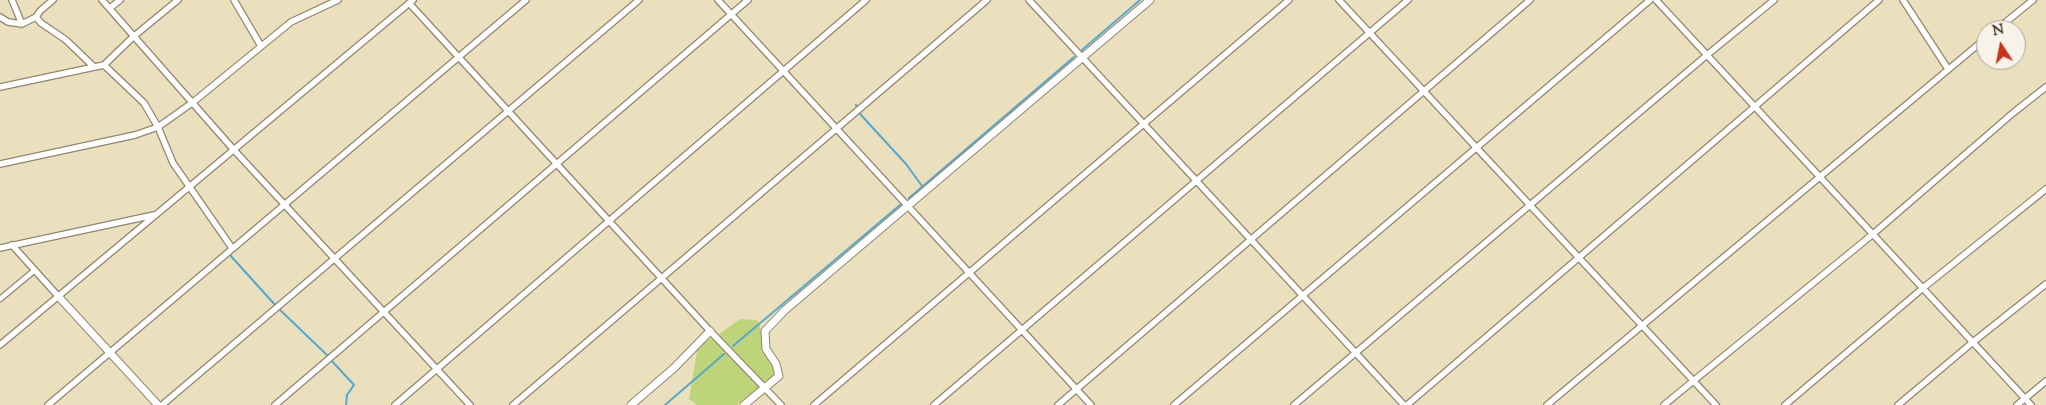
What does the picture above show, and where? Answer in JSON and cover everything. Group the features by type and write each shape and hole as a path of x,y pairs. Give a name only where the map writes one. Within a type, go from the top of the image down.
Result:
{"street":[{"path":"12,0 22,24"},
{"path":"0,18 8,22 22,24 36,17 53,0"},
{"path":"102,0 234,150 470,405"},
{"path":"110,8 120,0"},
{"path":"0,87 104,65 133,37 178,0"},
{"path":"234,0 261,46"},
{"path":"0,164 135,135 158,127 192,103 291,22 338,0"},
{"path":"48,405 526,0"},
{"path":"162,405 640,0"},
{"path":"718,0 1091,405"},
{"path":"275,405 748,0"},
{"path":"395,405 866,0"},
{"path":"513,405 987,0"},
{"path":"1029,0 1302,296 1406,405 1756,108 1879,0"},
{"path":"744,405 779,376 776,364 766,349 765,331 785,310 1150,0"},
{"path":"814,405 1289,0"},
{"path":"1339,0 1716,405"},
{"path":"934,405 1408,0"},
{"path":"1058,405 1530,0"},
{"path":"1174,405 1650,0"},
{"path":"1656,0 2031,405"},
{"path":"1294,405 1774,0"},
{"path":"1902,0 1948,69"},
{"path":"2008,20 2033,0"},
{"path":"0,345 411,1 458,57 663,277 710,331 781,405"},
{"path":"36,17 41,23 66,40 94,67"},
{"path":"1547,405 1976,46"},
{"path":"104,65 144,103 158,127 173,163 232,248"},
{"path":"1664,405 1873,234 2013,113 2046,87"},
{"path":"1785,405 1923,288 2046,189"},
{"path":"0,248 157,214"},
{"path":"12,245 158,405"},
{"path":"0,299 35,270"},
{"path":"1898,405 2046,284"},
{"path":"631,405 674,368 710,331"},
{"path":"2017,405 2046,381"}],"green space":[{"path":"740,319 757,320 760,326 764,350 774,366 775,376 737,405 697,405 689,399 698,345 721,333"}],"waterway":[{"path":"1082,50 1140,0"},
{"path":"909,198 1074,57"},
{"path":"856,105 861,115 906,164 922,186"},
{"path":"733,346 900,205"},
{"path":"229,254 277,307 328,356"},
{"path":"665,405 724,354"},
{"path":"331,360 354,385 347,395 346,405"}]}
